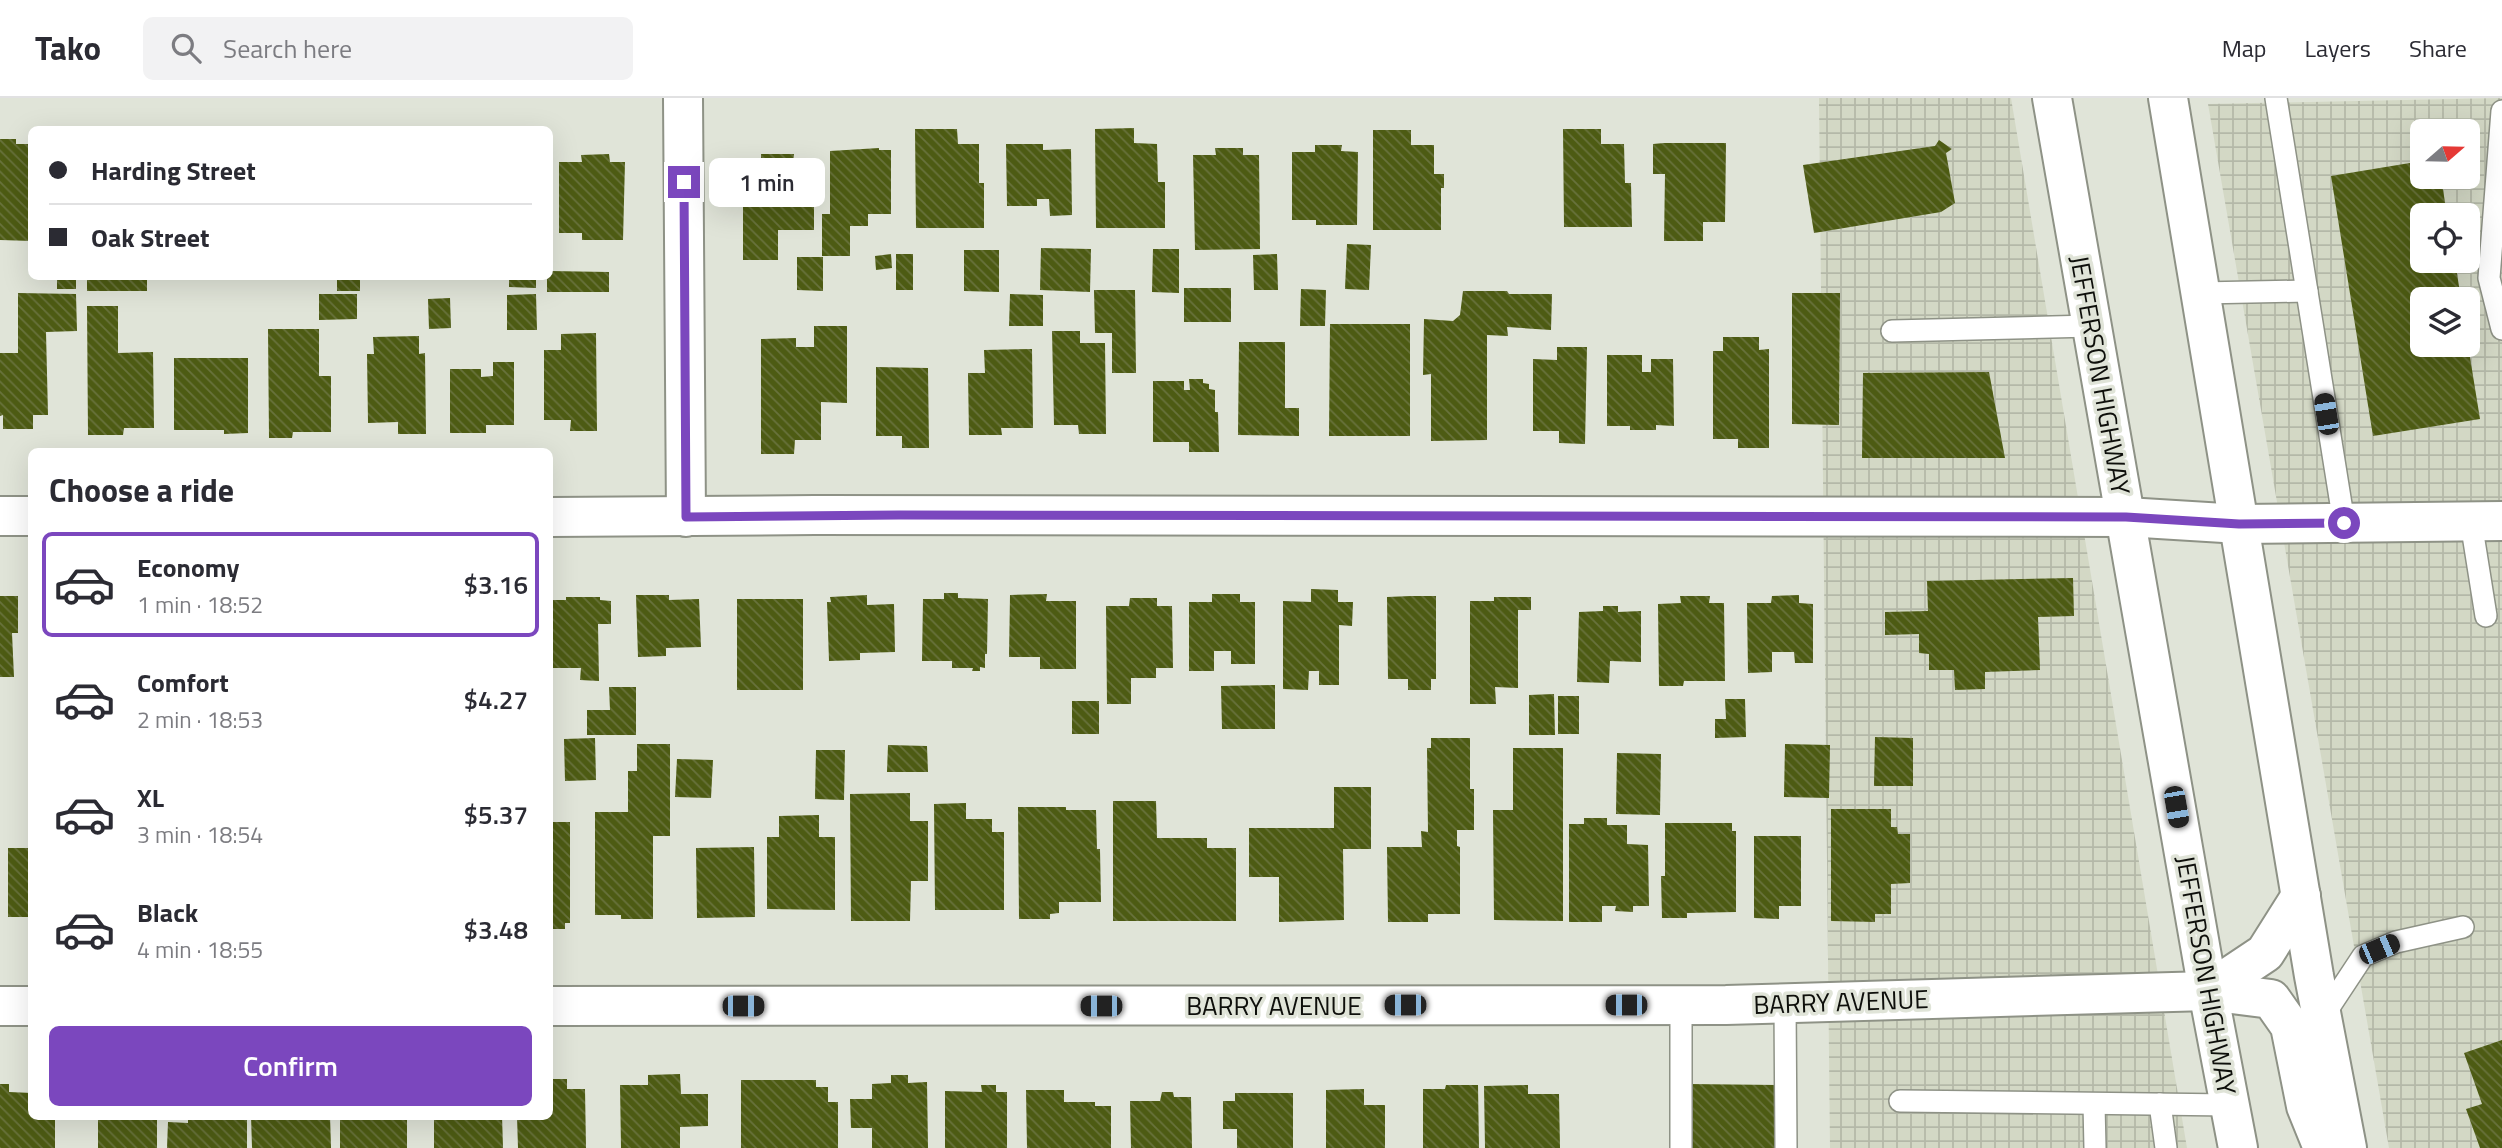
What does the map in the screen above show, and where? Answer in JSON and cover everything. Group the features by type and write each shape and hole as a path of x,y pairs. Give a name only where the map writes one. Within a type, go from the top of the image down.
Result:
{"street":[{"path":"683,98 686,517"},
{"name":"JEFFERSON HIGHWAY","path":"2052,98 2208,991 2238,1148"},
{"path":"2168,98 2301,896 2347,1148"},
{"path":"0,516 28,516"},
{"path":"553,517 2126,517 2239,524 2486,522"},
{"path":"2208,991 2265,953 2301,896"},
{"name":"BARRY AVENUE","path":"553,1006 1681,1005 2208,991 2271,999 2290,1026 2306,1106 2323,1148"},
{"path":"0,1006 28,1006"}],"lane":[{"path":"2276,98 2344,523"},
{"path":"2502,111 2489,278 2502,329"},
{"path":"2201,293 2306,291"},
{"path":"1892,331 2091,326"},
{"path":"2486,522 2486,616"},
{"path":"2322,1018 2363,956 2396,942 2463,927"},
{"path":"1785,1003 1786,1148"},
{"path":"1681,1005 1681,1148"},
{"path":"1900,1101 2230,1105"},
{"path":"2094,1104 2095,1148"},
{"path":"2160,1104 2166,1148"}],"shaded area":[{"path":"1819,98 2011,98 2187,1148 1830,1148"},
{"path":"2502,98 2502,1148 2389,1148 2208,104"}],"building":[{"path":"1134,128 1134,143 1157,144 1158,182 1165,182 1165,228 1096,228 1095,129"},
{"path":"915,129 957,129 958,144 979,144 979,183 984,183 984,228 916,228"},
{"path":"1563,129 1601,129 1601,144 1624,144 1625,183 1631,183 1632,227 1564,227"},
{"path":"1373,130 1411,130 1411,145 1434,145 1434,174 1444,174 1444,188 1441,188 1441,230 1373,230"},
{"path":"0,139 16,139 16,144 28,144 28,241 0,240"},
{"path":"1939,140 1952,149 1946,153 1955,203 1941,212 1814,233 1803,165 1935,146"},
{"path":"1726,143 1725,222 1703,222 1703,241 1664,241 1665,174 1653,174 1653,144"},
{"path":"1006,144 1043,144 1043,150 1071,149 1072,215 1050,216 1049,199 1037,199 1037,206 1007,206"},
{"path":"1315,145 1342,145 1341,151 1358,152 1357,225 1316,225 1316,220 1292,220 1292,152 1315,152"},
{"path":"879,148 891,150 891,214 868,214 868,226 850,226 850,256 822,256 822,214 830,214 830,151"},
{"path":"1215,148 1243,148 1243,155 1259,155 1260,249 1195,250 1193,155 1216,155"},
{"path":"609,154 610,162 625,162 623,240 582,240 582,233 559,233 559,162 582,162 581,155"},
{"path":"761,154 794,154 793,164 814,164 814,230 778,230 778,260 743,260 743,201 761,201"},
{"path":"2410,163 2410,189 2443,189 2445,203 2410,203 2410,273 2457,273 2459,287 2410,287 2410,357 2470,357 2480,419 2373,436 2331,176"},
{"path":"1347,244 1371,245 1369,290 1345,289"},
{"path":"1041,248 1091,249 1090,292 1040,290"},
{"path":"1153,249 1179,249 1179,293 1152,292"},
{"path":"964,250 999,250 999,292 964,291"},
{"path":"891,254 892,268 876,270 875,256"},
{"path":"896,254 913,254 913,290 896,290"},
{"path":"1277,254 1278,290 1254,290 1253,255"},
{"path":"797,257 823,257 823,291 797,290"},
{"path":"553,271 609,272 609,292 547,292 547,280 553,280"},
{"path":"57,280 76,280 76,289 57,289"},
{"path":"87,280 147,280 147,291 87,291"},
{"path":"337,280 360,280 360,291 337,291"},
{"path":"509,280 536,280 536,288 509,287"},
{"path":"1184,288 1231,288 1231,322 1184,322"},
{"path":"1301,289 1326,290 1325,326 1300,326"},
{"path":"1094,290 1135,290 1136,373 1112,373 1112,333 1095,333"},
{"path":"1463,291 1552,294 1551,330 1507,327 1508,336 1487,335 1487,440 1431,441 1431,374 1423,375 1424,319 1453,321 1460,315"},
{"path":"18,293 76,294 77,331 46,332 48,415 33,415 33,429 3,429 3,415 0,416 0,353 18,353"},
{"path":"1792,293 1840,293 1839,425 1792,424"},
{"path":"319,294 357,294 357,319 319,320"},
{"path":"536,294 537,330 507,330 507,295"},
{"path":"1010,294 1043,295 1043,326 1009,326"},
{"path":"450,298 451,328 429,329 428,299"},
{"path":"87,306 118,306 118,353 153,352 154,428 124,428 123,435 88,435"},
{"path":"1330,324 1410,324 1410,436 1329,436"},
{"path":"814,326 847,326 847,403 821,402 821,440 795,440 794,454 761,454 761,339 796,338 796,347 814,347"},
{"path":"268,329 319,329 319,376 331,376 331,432 293,432 292,438 269,438"},
{"path":"1052,331 1080,331 1080,343 1105,343 1106,434 1079,434 1078,425 1054,425"},
{"path":"596,333 597,431 570,431 571,420 544,420 544,350 561,350 561,334"},
{"path":"419,336 419,354 425,353 426,434 398,434 398,422 368,423 367,354 374,354 373,337"},
{"path":"1723,337 1759,337 1759,350 1769,349 1769,448 1738,448 1738,439 1713,439 1713,351 1723,351"},
{"path":"1239,342 1285,342 1285,408 1299,408 1299,436 1238,435"},
{"path":"1557,347 1587,347 1585,444 1559,443 1559,431 1533,431 1533,359 1557,360"},
{"path":"1032,349 1033,428 1001,428 1002,435 969,435 968,373 985,373 984,350"},
{"path":"1607,355 1642,355 1642,372 1651,372 1651,359 1673,359 1674,426 1656,425 1656,430 1630,430 1630,426 1607,426"},
{"path":"174,358 248,358 248,433 174,430"},
{"path":"493,362 514,362 514,425 486,425 486,433 450,433 450,369 481,369 481,377 493,376"},
{"path":"876,367 928,368 929,448 902,448 902,436 876,436"},
{"path":"1989,372 2005,458 1862,458 1863,373"},
{"path":"1189,379 1203,379 1203,383 1209,384 1209,389 1215,390 1219,452 1189,452 1189,442 1153,442 1153,381 1184,381 1184,390 1190,390"},
{"path":"2073,578 2074,616 2038,617 2040,670 1985,672 1985,689 1955,690 1954,670 1929,670 1929,654 1919,653 1919,634 1885,635 1885,612 1928,611 1927,581"},
{"path":"1311,589 1338,590 1338,602 1353,602 1352,626 1339,625 1339,685 1319,685 1319,671 1309,671 1308,690 1283,689 1283,601 1311,602"},
{"path":"944,593 958,593 958,598 988,599 987,654 985,668 980,667 980,671 972,671 973,668 952,668 952,661 922,661 923,599 944,599"},
{"path":"1047,594 1046,601 1076,601 1076,669 1040,669 1040,657 1009,657 1010,595"},
{"path":"1212,594 1240,594 1240,602 1255,602 1255,664 1231,664 1231,651 1214,651 1214,671 1189,671 1189,602 1212,602"},
{"path":"636,595 669,595 669,600 699,599 701,647 666,648 666,656 638,657"},
{"path":"867,595 867,605 894,604 895,652 860,653 860,660 829,661 827,602 831,602 830,597"},
{"path":"1799,595 1799,603 1813,604 1813,663 1795,663 1794,652 1772,652 1772,672 1748,673 1747,603 1771,603 1772,596"},
{"path":"0,596 18,596 18,633 12,633 14,677 0,677"},
{"path":"1436,596 1436,679 1431,679 1431,690 1408,690 1408,679 1388,679 1387,597"},
{"path":"1680,596 1710,596 1709,603 1724,603 1725,681 1684,681 1683,686 1659,686 1658,604 1681,603"},
{"path":"566,597 600,597 600,600 611,601 611,624 598,624 599,681 580,680 581,668 553,668 553,600 566,600"},
{"path":"1494,597 1531,597 1531,610 1518,610 1518,688 1495,687 1496,704 1470,704 1470,601 1494,601"},
{"path":"1130,598 1157,598 1157,606 1172,606 1173,668 1156,668 1156,678 1131,678 1131,704 1107,704 1106,606 1129,606"},
{"path":"737,599 803,599 803,690 737,690"},
{"path":"1603,606 1618,606 1618,612 1641,611 1641,662 1610,661 1609,683 1577,682 1579,612 1603,611"},
{"path":"1275,685 1275,729 1222,729 1221,686"},
{"path":"609,687 636,687 636,735 587,735 587,710 610,710"},
{"path":"1554,694 1555,735 1529,735 1529,695"},
{"path":"1558,696 1579,696 1579,734 1558,734"},
{"path":"1725,699 1745,699 1746,737 1715,738 1715,719 1726,719"},
{"path":"1072,701 1099,701 1099,734 1072,734"},
{"path":"1875,737 1913,738 1913,786 1874,786"},
{"path":"595,738 596,780 565,781 564,739"},
{"path":"1431,738 1470,738 1470,789 1474,789 1474,830 1457,830 1457,846 1460,847 1460,914 1428,914 1428,922 1388,922 1387,847 1422,847 1421,831 1428,832 1427,748 1431,748"},
{"path":"637,744 670,744 670,836 653,836 653,919 621,919 621,915 595,915 595,812 628,812 628,771 637,771"},
{"path":"1785,744 1830,745 1829,798 1784,797"},
{"path":"888,745 927,746 928,772 887,772"},
{"path":"1513,748 1563,748 1563,921 1494,920 1493,810 1513,810"},
{"path":"816,750 845,750 844,800 815,799"},
{"path":"1617,753 1661,754 1660,815 1616,814"},
{"path":"677,759 713,760 711,798 675,797"},
{"path":"1334,787 1371,787 1371,849 1343,849 1344,920 1279,922 1279,877 1249,877 1249,828 1334,828"},
{"path":"910,793 910,821 928,821 928,881 911,881 910,921 851,921 850,794"},
{"path":"1113,801 1156,801 1157,838 1207,838 1207,848 1236,848 1236,921 1113,921"},
{"path":"966,803 966,819 992,819 992,832 1004,832 1004,910 935,910 934,804"},
{"path":"1018,807 1096,810 1101,902 1059,902 1059,913 1050,914 1050,919 1019,919"},
{"path":"1831,809 1891,809 1891,827 1897,827 1898,834 1910,834 1910,883 1891,884 1891,914 1875,914 1875,922 1831,921"},
{"path":"819,815 819,837 835,837 835,910 767,909 767,837 779,837 779,816"},
{"path":"1584,818 1607,818 1607,825 1627,825 1627,844 1648,845 1649,906 1633,906 1633,912 1615,911 1616,906 1602,906 1602,922 1569,922 1569,824 1584,824"},
{"path":"553,822 570,822 570,923 565,923 565,929 553,929"},
{"path":"1665,823 1732,823 1732,831 1736,831 1736,912 1687,913 1687,918 1662,918 1661,876 1665,876"},
{"path":"1754,836 1801,836 1801,906 1779,906 1779,919 1754,918"},
{"path":"754,847 755,917 697,918 696,848"},
{"path":"8,848 28,848 28,917 8,917"},
{"path":"2502,1040 2502,1148 2480,1148 2466,1109 2482,1104 2464,1053"},
{"path":"680,1074 681,1094 708,1094 708,1126 680,1127 680,1148 621,1148 620,1085 648,1085 648,1075"},
{"path":"891,1075 908,1075 908,1083 927,1082 928,1148 872,1148 872,1128 851,1128 850,1099 872,1099 872,1084 891,1083"},
{"path":"553,1079 567,1079 567,1089 585,1089 586,1148 518,1148 517,1120 553,1120"},
{"path":"741,1080 816,1080 816,1087 828,1087 828,1102 838,1102 838,1148 741,1148"},
{"path":"0,1084 9,1084 9,1092 28,1093 28,1120 55,1120 55,1148 0,1148"},
{"path":"1688,1084 1778,1085 1778,1148 1688,1148"},
{"path":"981,1085 996,1085 996,1092 1007,1092 1007,1148 945,1148 945,1091 982,1092"},
{"path":"1446,1085 1478,1085 1479,1148 1423,1148 1423,1089 1445,1089"},
{"path":"1528,1085 1528,1094 1559,1094 1560,1148 1485,1148 1484,1086"},
{"path":"1364,1089 1364,1105 1385,1105 1385,1148 1326,1148 1326,1090"},
{"path":"1026,1090 1064,1090 1064,1102 1095,1102 1095,1106 1111,1106 1111,1148 1027,1148"},
{"path":"1162,1092 1173,1092 1174,1097 1191,1097 1192,1148 1131,1148 1130,1101 1160,1101"},
{"path":"1235,1093 1293,1093 1293,1148 1237,1148 1237,1129 1223,1129 1223,1101 1235,1101"},
{"path":"98,1120 157,1120 157,1148 98,1148"},
{"path":"188,1120 247,1120 247,1148 167,1148 168,1122 188,1123"},
{"path":"251,1120 330,1120 331,1148 252,1148"},
{"path":"340,1120 407,1120 407,1148 340,1148"},
{"path":"434,1120 502,1120 503,1148 434,1148"}],"route":[{"path":"684,182 686,517 2126,517 2239,524 2344,523"}]}
